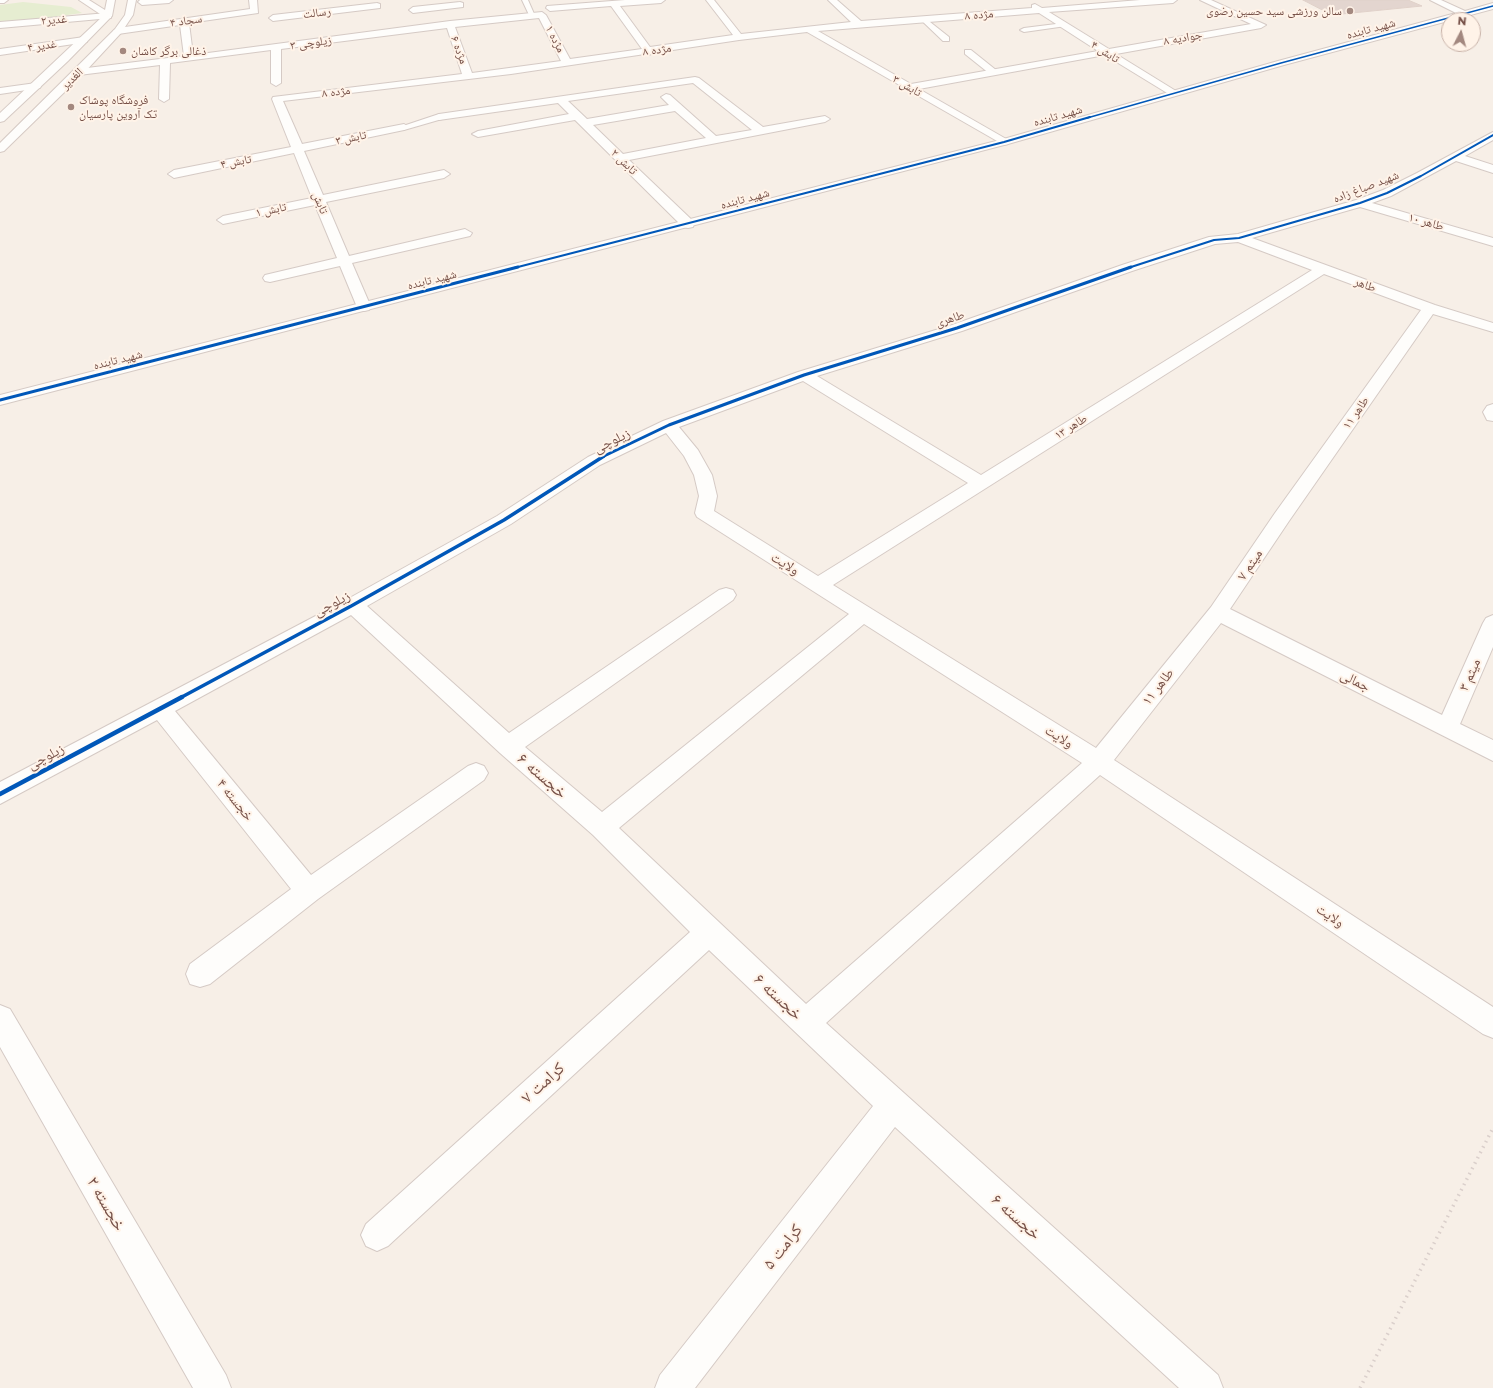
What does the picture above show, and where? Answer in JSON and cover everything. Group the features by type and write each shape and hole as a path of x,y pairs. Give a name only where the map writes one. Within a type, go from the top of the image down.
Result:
{"street":[{"path":"83,0 108,16 111,0"},
{"name":"الغدیر","path":"0,149 93,58 118,31 128,15 132,0"},
{"path":"128,15 144,1 169,0"},
{"name":"سجاد ۴","path":"118,31 255,11 253,0"},
{"name":"رسالت","path":"273,18 377,6 371,0"},
{"name":"زیلوچی ۳","path":"79,72 450,24 532,16 546,12 661,0"},
{"path":"710,0 739,37"},
{"path":"832,0 858,24"},
{"name":"تابش ۴","path":"1026,0 1038,10 1172,93"},
{"name":"مژده ۸","path":"277,99 649,52 739,37 858,24 1173,0"},
{"name":"جوادیه ۸","path":"910,87 1105,51 1261,25 1204,0"},
{"path":"1434,0 1460,12"},
{"path":"412,10 458,3 471,22"},
{"path":"614,4 649,52"},
{"name":"شهید تابنده","path":"1471,12 1493,6"},
{"name":"مژده ۱","path":"546,12 567,63"},
{"name":"غدیر۲","path":"0,25 58,18 108,16"},
{"name":"الغدیر","path":"0,119 65,59 108,16"},
{"name":"شهید تابنده","path":"0,400 1004,142 1172,93 1441,20"},
{"path":"184,21 190,58"},
{"name":"مژده ۶","path":"450,24 468,76"},
{"name":"تابش ۳","path":"810,30 1004,142"},
{"name":"غدیر ۴","path":"0,52 84,40"},
{"path":"276,47 276,83"},
{"path":"65,59 93,58"},
{"path":"164,99 165,61"},
{"path":"439,117 695,80 761,131"},
{"path":"654,85 714,140"},
{"path":"0,91 36,86"},
{"name":"تابش","path":"277,99 364,307"},
{"name":"تابش ۲","path":"560,99 688,224"},
{"path":"478,134 677,106"},
{"path":"620,158 825,119"},
{"name":"تابش ۳","path":"298,150 404,127"},
{"name":"شهید صباغ زاده","path":"1239,238 1360,203 1387,193 1456,157 1493,135"},
{"name":"تابش ۴","path":"174,174 298,150"},
{"path":"1456,157 1493,169"},
{"path":"319,200 444,174"},
{"name":"تابش ۱","path":"223,220 319,200"},
{"name":"طاهر ۱۰","path":"1360,203 1493,242"},
{"path":"270,278 465,233"},
{"name":"طاهر","path":"1239,238 1430,308 1493,328"},
{"name":"طاهری","path":"669,425 804,375 957,328 1127,268 1214,240 1239,238"},
{"name":"طاهر ۱۳","path":"818,585 1323,269"},
{"name":"طاهر ۱۱","path":"1282,518 1430,308"},
{"path":"804,375 982,483"},
{"path":"1493,409 1491,412 1493,416"},
{"name":"ولایت","path":"669,425 692,454 703,475 708,496 704,513 1099,762 1493,1024"},
{"name":"زیلوچی","path":"0,794 353,605 504,520 594,461 669,425"},
{"name":"میثم ۷","path":"1218,612 1282,518"},
{"path":"508,746 726,595"},
{"name":"خجسته ۶","path":"353,605 508,746 602,827 709,932 805,1023 1204,1388"},
{"name":"طاهر ۱۱","path":"805,1023 1099,762 1218,612"},
{"name":"جمالی","path":"1218,612 1493,751"},
{"path":"602,827 863,614"},
{"name":"میثم ۳","path":"1447,728 1493,623"},
{"name":"خجسته ۴","path":"161,709 309,891"},
{"path":"200,974 309,891 476,773"},
{"name":"کرامت ۷","path":"377,1235 709,932"},
{"name":"خجسته ۲","path":"0,1019 213,1388"},
{"name":"کرامت ۵","path":"673,1388 893,1105"}],"lane":[{"path":"525,0 532,16"},
{"path":"923,19 946,39"},
{"path":"1024,30 1064,26"},
{"path":"968,52 993,72"},
{"path":"404,127 439,117"}],"path":[{"path":"1360,1388 1493,1128"}],"green space":[{"path":"23,2 71,7 82,13 0,24 0,5"}],"building":[{"name":"سالن ورزشی سید حسین رضوی","path":"1303,0 1408,0 1422,6 1332,15"}],"cycle path":[{"path":"0,400 1004,142 1281,63 1493,6"},
{"path":"0,794 353,605 504,520 594,461 669,425 804,375 957,328 1127,268 1214,240 1239,238 1360,203 1387,193 1421,176 1493,135"}],"place":[{"name":"سالن ورزشی سید حسین رضوی","path":"1350,11"},
{"name":"ذغالی برگر کاشان","path":"123,51"},
{"name":"فروشگاه پوشاک تک آروین پارسیان","path":"71,107"}]}
